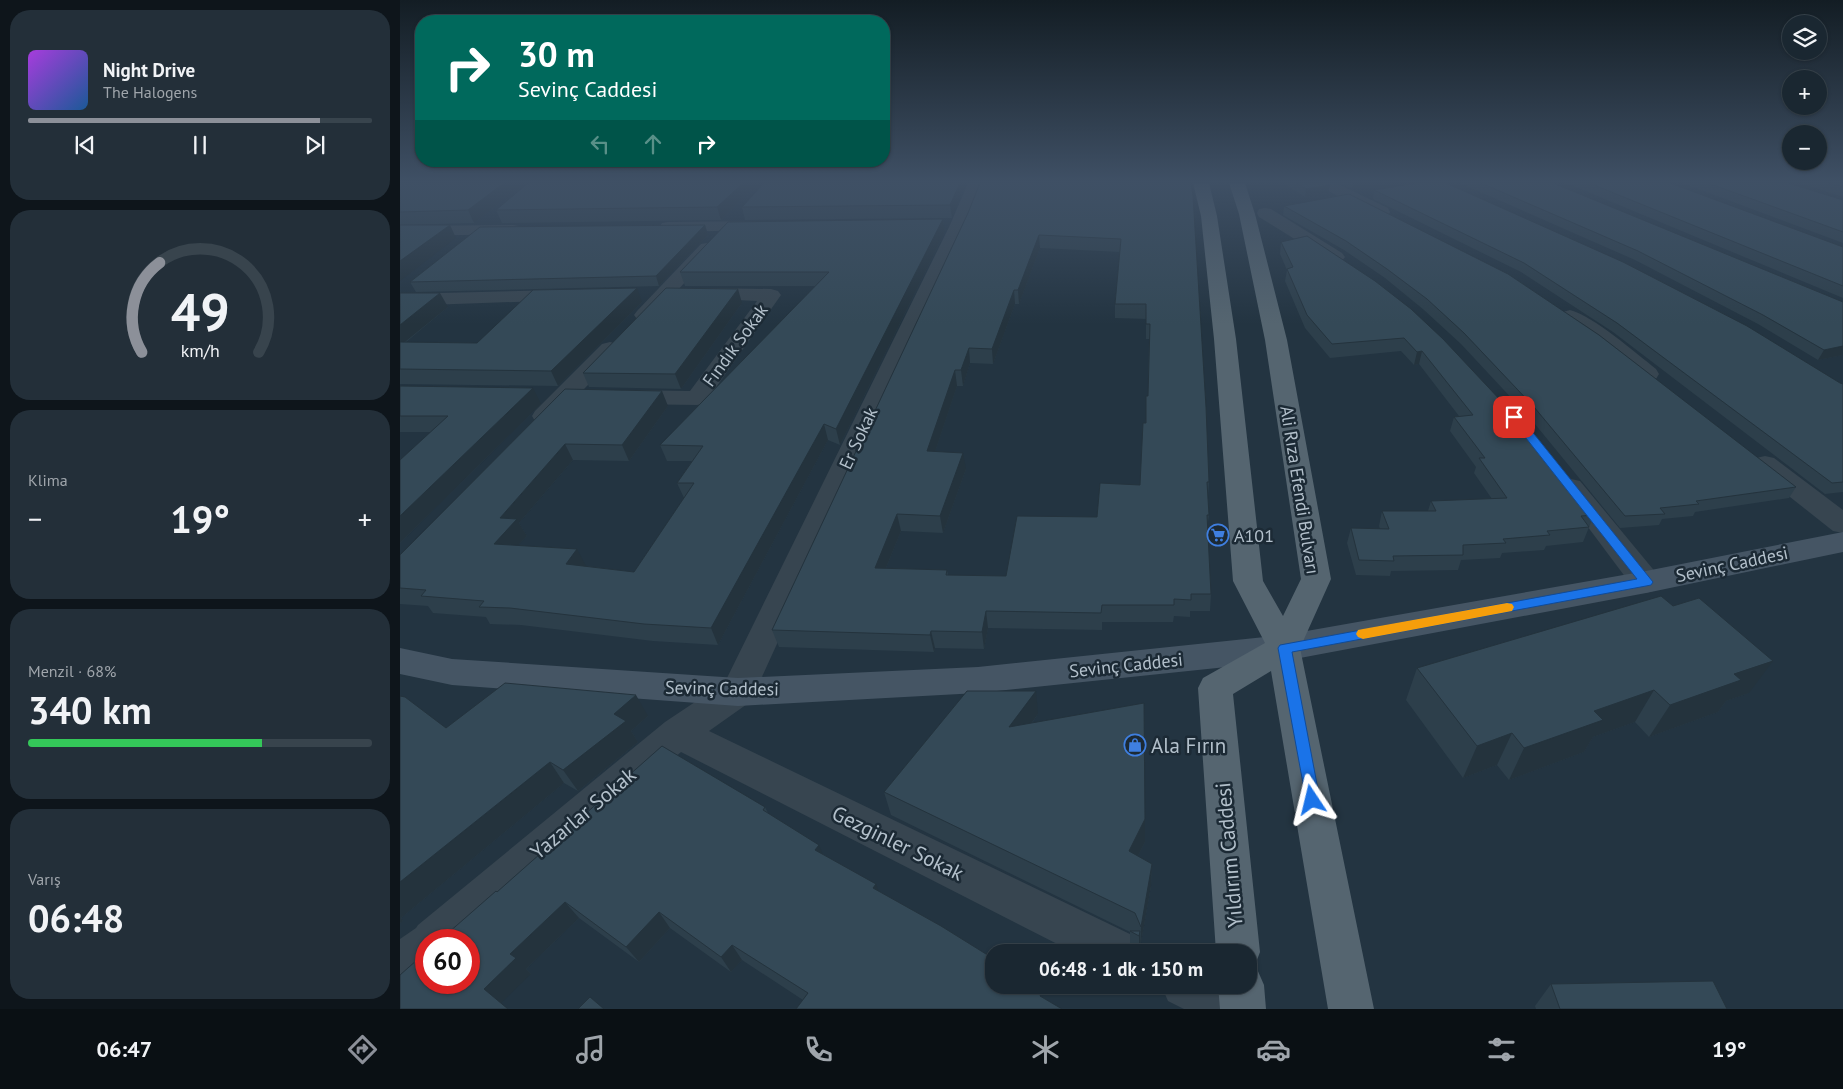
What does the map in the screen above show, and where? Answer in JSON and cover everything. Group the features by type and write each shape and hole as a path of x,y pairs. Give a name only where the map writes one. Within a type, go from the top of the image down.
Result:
{"main road":[{"path":"1211,230 1225,339 1248,581 1284,648 1350,1009"},
{"name":"Ali Rıza Efendi Bulvarı","path":"1267,230 1276,340 1316,579 1284,648"},
{"name":"Sevinç Caddesi","path":"400,661 452,672 738,692 978,680 1284,648 1646,582 1843,542"},
{"name":"Yıldırım Caddesi","path":"1237,944 1215,688 1284,648"},
{"path":"1242,994 1243,1009"}],"street":[{"path":"400,231 473,230"},
{"path":"458,247 480,230"},
{"path":"530,430 665,294 723,230"},
{"name":"Er Sokak","path":"738,692 947,230"},
{"path":"1293,230 1353,268"},
{"path":"400,292 415,281"},
{"path":"635,294 665,294"},
{"name":"Fındık Sokak","path":"536,395 697,398 771,294 665,294"},
{"path":"400,300 576,296"},
{"path":"1554,306 1604,339 1663,385"},
{"path":"1748,451 1843,524"},
{"path":"1556,469 1646,582"},
{"name":"Yazarlar Sokak","path":"446,929 678,733 738,692"},
{"name":"Gezginler Sokak","path":"678,733 1102,944"},
{"path":"400,968 415,955"},
{"path":"1202,994 1232,1009"}],"building":[{"path":"400,230 443,230 400,261"},
{"path":"476,230 700,230 656,276 410,282"},
{"path":"720,230 937,230 836,429 824,424 711,628 644,624 510,608 479,607 484,601 421,596 426,590 400,588 400,555 565,389 662,391 622,445 565,444 500,518 517,519 494,544 577,549 566,564 634,572 694,483 677,483 703,446 660,445 829,272 680,272"},
{"path":"960,230 1195,230 1206,407 1209,482 1207,482 1209,515 1207,515 1211,594 1191,594 1191,600 1174,599 1174,605 1102,605 1101,613 986,611 982,632 931,631 930,635 772,630","holes":["1039,235 1121,239 1115,304 1146,304 1146,324 1150,324 1148,396 1146,396 1146,423 1143,423 1140,485 1100,483 1097,517 1017,516 1006,576 946,575 947,570 875,568 897,514 940,516 963,453 927,451 955,370 961,370 969,348 992,349 1014,290 1018,290"]},
{"path":"1327,230 1421,230 1508,274 1599,335 1796,487 1696,501 1699,504 1660,508 1665,514 1625,516 1534,407 1464,333 1427,299 1346,241"},
{"path":"1456,230 1551,230 1623,262 1747,326 1843,384 1843,482 1832,483 1617,323 1524,263"},
{"path":"1590,230 1668,230 1843,302 1843,346 1824,350 1763,315 1638,251"},
{"path":"1705,230 1797,230 1843,247 1843,286"},
{"path":"1307,236 1375,281 1411,309 1443,339 1503,403 1594,515 1581,516 1589,527 1547,531 1550,535 1503,539 1506,543 1463,545 1463,555 1393,556 1394,561 1359,560 1351,528 1389,529 1382,511 1436,511 1431,501 1507,498 1479,458 1485,458 1454,417 1473,415 1422,351 1417,352 1404,338 1332,344 1307,315 1287,269 1293,267 1281,242"},
{"path":"637,288 551,371 400,369 400,342 477,343 533,290"},
{"path":"666,288 738,289 675,374 583,373"},
{"path":"400,293 440,293 400,325"},
{"path":"400,386 533,388 400,516 400,460 448,416 400,416"},
{"path":"1661,596 1673,606 1699,598 1773,661 1734,674 1741,680 1670,705 1654,690 1594,711 1603,720 1524,748 1512,733 1477,746 1417,668"},
{"path":"505,683 636,695 614,714 626,721 563,770 550,762 400,882 400,696 405,697 446,728"},
{"path":"967,691 1036,691 1009,727 1144,703 1145,819 1129,851 1152,864 1141,927 1135,913 884,792"},
{"path":"662,746 765,807 763,810 819,845 815,850 876,884 873,888 985,953 985,994 1041,994 1040,996 1062,1009 796,1009 808,993 732,945 721,957 659,912 626,947 565,902 510,954 516,958 484,989 508,1009 400,1009 400,975 415,962 415,994 480,994 480,929 453,929"},
{"path":"1130,931 1140,931 1139,936"},
{"path":"1713,981 1727,1009 1560,1009 1551,984"},
{"path":"590,997 604,1009 578,1009"}],"slow traffic":[{"path":"1363,634 1507,607"}],"place":[{"name":"A101","path":"1218,535"},
{"name":"Ala Fırın","path":"1135,745"}],"route":[{"path":"1312,800 1284,648 1646,582 1514,417"}]}
